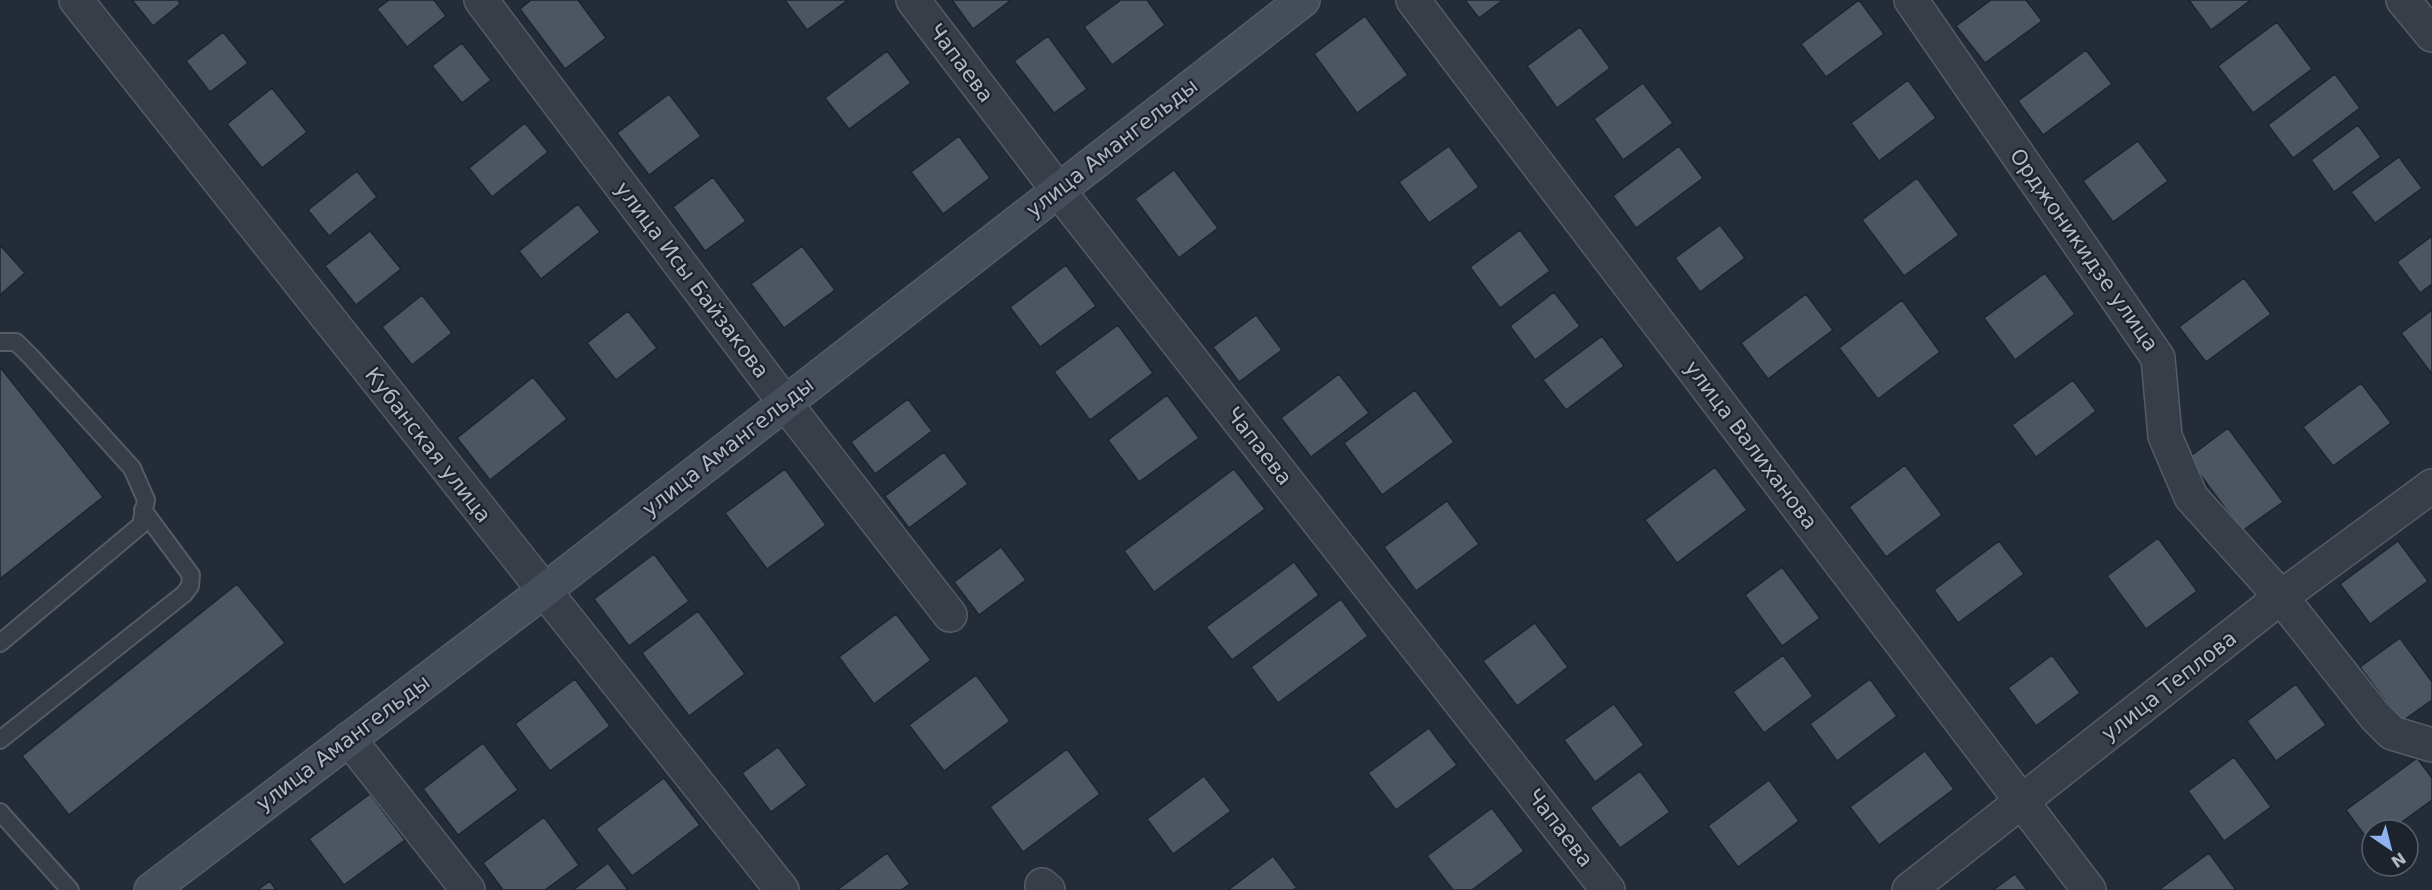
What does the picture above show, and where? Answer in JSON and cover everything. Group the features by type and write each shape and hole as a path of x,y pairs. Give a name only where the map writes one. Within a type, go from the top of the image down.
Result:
{"street":[{"name":"Кубанская улица","path":"76,0 782,890"},
{"name":"улица Исы Байзакова","path":"481,0 785,403 950,615"},
{"name":"Чапаева","path":"913,0 1058,190 1608,890"},
{"name":"улица Амангельды","path":"151,890 544,591 1303,0"},
{"name":"улица Валиханова","path":"1413,0 2089,890"},
{"name":"Орджоникидзе улица","path":"1911,0 2158,358 2165,436 2191,497 2281,597 2375,716 2392,733 2432,745"},
{"path":"2403,0 2432,35"},
{"name":"улица Теплова","path":"1909,890 2281,597 2432,486"},
{"path":"349,739 468,890"}],"lane":[{"path":"0,342 16,342 132,468 146,500 141,525 0,644"},
{"path":"0,740 184,594 190,586 191,575 143,510"},
{"path":"0,812 70,890"}],"building":[{"path":"132,0 178,0 180,4 153,26"},
{"path":"389,0 434,0 446,16 407,47 377,9"},
{"path":"531,0 578,0 606,38 565,69 520,9"},
{"path":"785,0 848,0 807,30"},
{"path":"952,0 1011,0 973,29"},
{"path":"1121,0 1147,0 1165,25 1112,65 1084,27"},
{"path":"1465,0 1503,0 1479,18"},
{"path":"1859,0 1884,34 1826,77 1801,44"},
{"path":"1991,0 2026,0 2042,21 1985,63 1956,26"},
{"path":"2189,0 2251,0 2211,30"},
{"path":"1365,16 1408,75 1357,113 1314,54"},
{"path":"2277,22 2312,69 2253,113 2218,66"},
{"path":"1580,27 1610,68 1557,108 1527,66"},
{"path":"223,32 248,63 210,92 186,61"},
{"path":"1048,36 1087,89 1054,113 1014,61"},
{"path":"462,43 491,80 462,103 432,66"},
{"path":"2086,50 2112,84 2043,135 2018,101"},
{"path":"887,51 911,83 849,129 825,98"},
{"path":"2335,74 2360,108 2293,158 2268,125"},
{"path":"1908,80 1936,118 1879,161 1851,123"},
{"path":"1643,83 1673,123 1623,160 1594,119"},
{"path":"272,88 307,132 262,168 227,124"},
{"path":"669,94 701,136 649,175 617,133"},
{"path":"525,123 548,152 492,197 469,168"},
{"path":"2358,125 2381,157 2334,192 2311,160"},
{"path":"959,136 990,178 943,214 911,172"},
{"path":"2138,141 2168,181 2113,222 2083,181"},
{"path":"1449,146 1479,187 1429,223 1399,182"},
{"path":"1679,146 1703,178 1636,228 1613,196"},
{"path":"2399,157 2422,188 2375,223 2351,192"},
{"path":"1174,170 1218,228 1179,258 1135,199"},
{"path":"357,171 377,197 329,236 308,210"},
{"path":"713,177 746,221 705,251 673,207"},
{"path":"1917,178 1959,235 1904,276 1862,220"},
{"path":"578,204 600,232 541,279 519,251"},
{"path":"1720,225 1745,258 1700,292 1675,258"},
{"path":"1520,230 1550,271 1500,308 1470,267"},
{"path":"370,231 401,269 356,305 325,266"},
{"path":"2432,236 2432,284 2420,293 2397,262"},
{"path":"0,245 25,273 0,295"},
{"path":"802,246 835,290 784,328 751,284"},
{"path":"1066,265 1096,306 1040,347 1010,307"},
{"path":"2045,273 2075,314 2015,360 1984,318"},
{"path":"2244,278 2271,314 2206,362 2179,327"},
{"path":"1554,292 1580,326 1535,360 1510,326"},
{"path":"1806,294 1833,330 1768,379 1741,343"},
{"path":"422,295 452,333 412,365 382,327"},
{"path":"1902,300 1940,352 1878,399 1839,348"},
{"path":"2432,310 2432,374 2401,333"},
{"path":"628,311 657,348 616,380 587,343"},
{"path":"1256,315 1282,350 1239,382 1213,347"},
{"path":"1118,325 1153,373 1090,420 1054,372"},
{"path":"1602,336 1624,366 1566,410 1543,380"},
{"path":"0,367 103,497 0,579"},
{"path":"1339,374 1369,413 1311,457 1281,418"},
{"path":"533,377 567,419 490,480 457,438"},
{"path":"2073,380 2096,411 2036,457 2012,425"},
{"path":"2361,383 2391,423 2333,466 2303,427"},
{"path":"1415,390 1454,442 1382,495 1344,443"},
{"path":"1167,395 1199,438 1139,482 1108,440"},
{"path":"908,399 932,431 875,474 851,442"},
{"path":"2228,428 2283,502 2242,531 2188,458"},
{"path":"944,452 968,484 909,528 885,496"},
{"path":"1905,465 1942,515 1886,557 1849,507"},
{"path":"1715,467 1747,510 1677,563 1645,520"},
{"path":"785,469 826,525 767,569 725,513"},
{"path":"1234,469 1265,509 1154,592 1124,551"},
{"path":"1447,501 1479,544 1416,591 1384,547"},
{"path":"2158,538 2197,591 2146,629 2107,576"},
{"path":"1999,541 2024,574 1958,623 1934,590"},
{"path":"2398,541 2428,581 2370,624 2340,584"},
{"path":"1001,547 1026,580 979,615 954,582"},
{"path":"654,554 689,601 629,646 594,599"},
{"path":"1294,562 1319,595 1232,660 1206,627"},
{"path":"1782,567 1820,618 1782,646 1745,595"},
{"path":"237,584 285,643 69,815 22,756"},
{"path":"1341,599 1368,636 1278,703 1251,667"},
{"path":"698,611 745,674 689,716 642,653"},
{"path":"896,614 931,660 874,704 839,657"},
{"path":"1535,623 1568,667 1517,706 1483,661"},
{"path":"2400,638 2432,682 2432,700 2401,722 2360,667"},
{"path":"1783,655 1813,696 1764,733 1733,692"},
{"path":"2052,655 2080,693 2036,726 2008,688"},
{"path":"976,675 1010,721 944,771 909,725"},
{"path":"575,679 610,726 550,771 515,724"},
{"path":"1870,679 1897,716 1837,761 1810,724"},
{"path":"2296,684 2326,725 2276,761 2247,721"},
{"path":"1614,704 1644,745 1595,782 1564,740"},
{"path":"1429,728 1457,765 1396,810 1368,773"},
{"path":"483,743 518,790 458,835 423,789"},
{"path":"778,747 807,785 771,812 742,773"},
{"path":"1067,749 1100,794 1023,852 990,807"},
{"path":"1925,751 1954,789 1879,845 1850,807"},
{"path":"2234,757 2271,807 2224,841 2188,791"},
{"path":"2417,758 2432,778 2432,800 2407,818 2360,818 2360,829 2346,810"},
{"path":"1640,771 1670,812 1620,848 1590,808"},
{"path":"1204,776 1231,811 1173,854 1147,819"},
{"path":"664,778 700,825 632,876 596,829"},
{"path":"1769,780 1799,821 1738,867 1708,826"},
{"path":"370,794 405,840 344,885 309,839"},
{"path":"1492,808 1524,851 1472,890 1453,890 1427,856"},
{"path":"544,817 579,865 545,890 503,890 483,863"},
{"path":"887,853 910,884 901,890 837,890"},
{"path":"2209,853 2236,890 2160,889"},
{"path":"1273,856 1297,888 1293,890 1228,890"},
{"path":"608,863 628,890 573,890"},
{"path":"2015,874 2027,890 1993,890"},
{"path":"270,881 276,890 257,890"}]}
